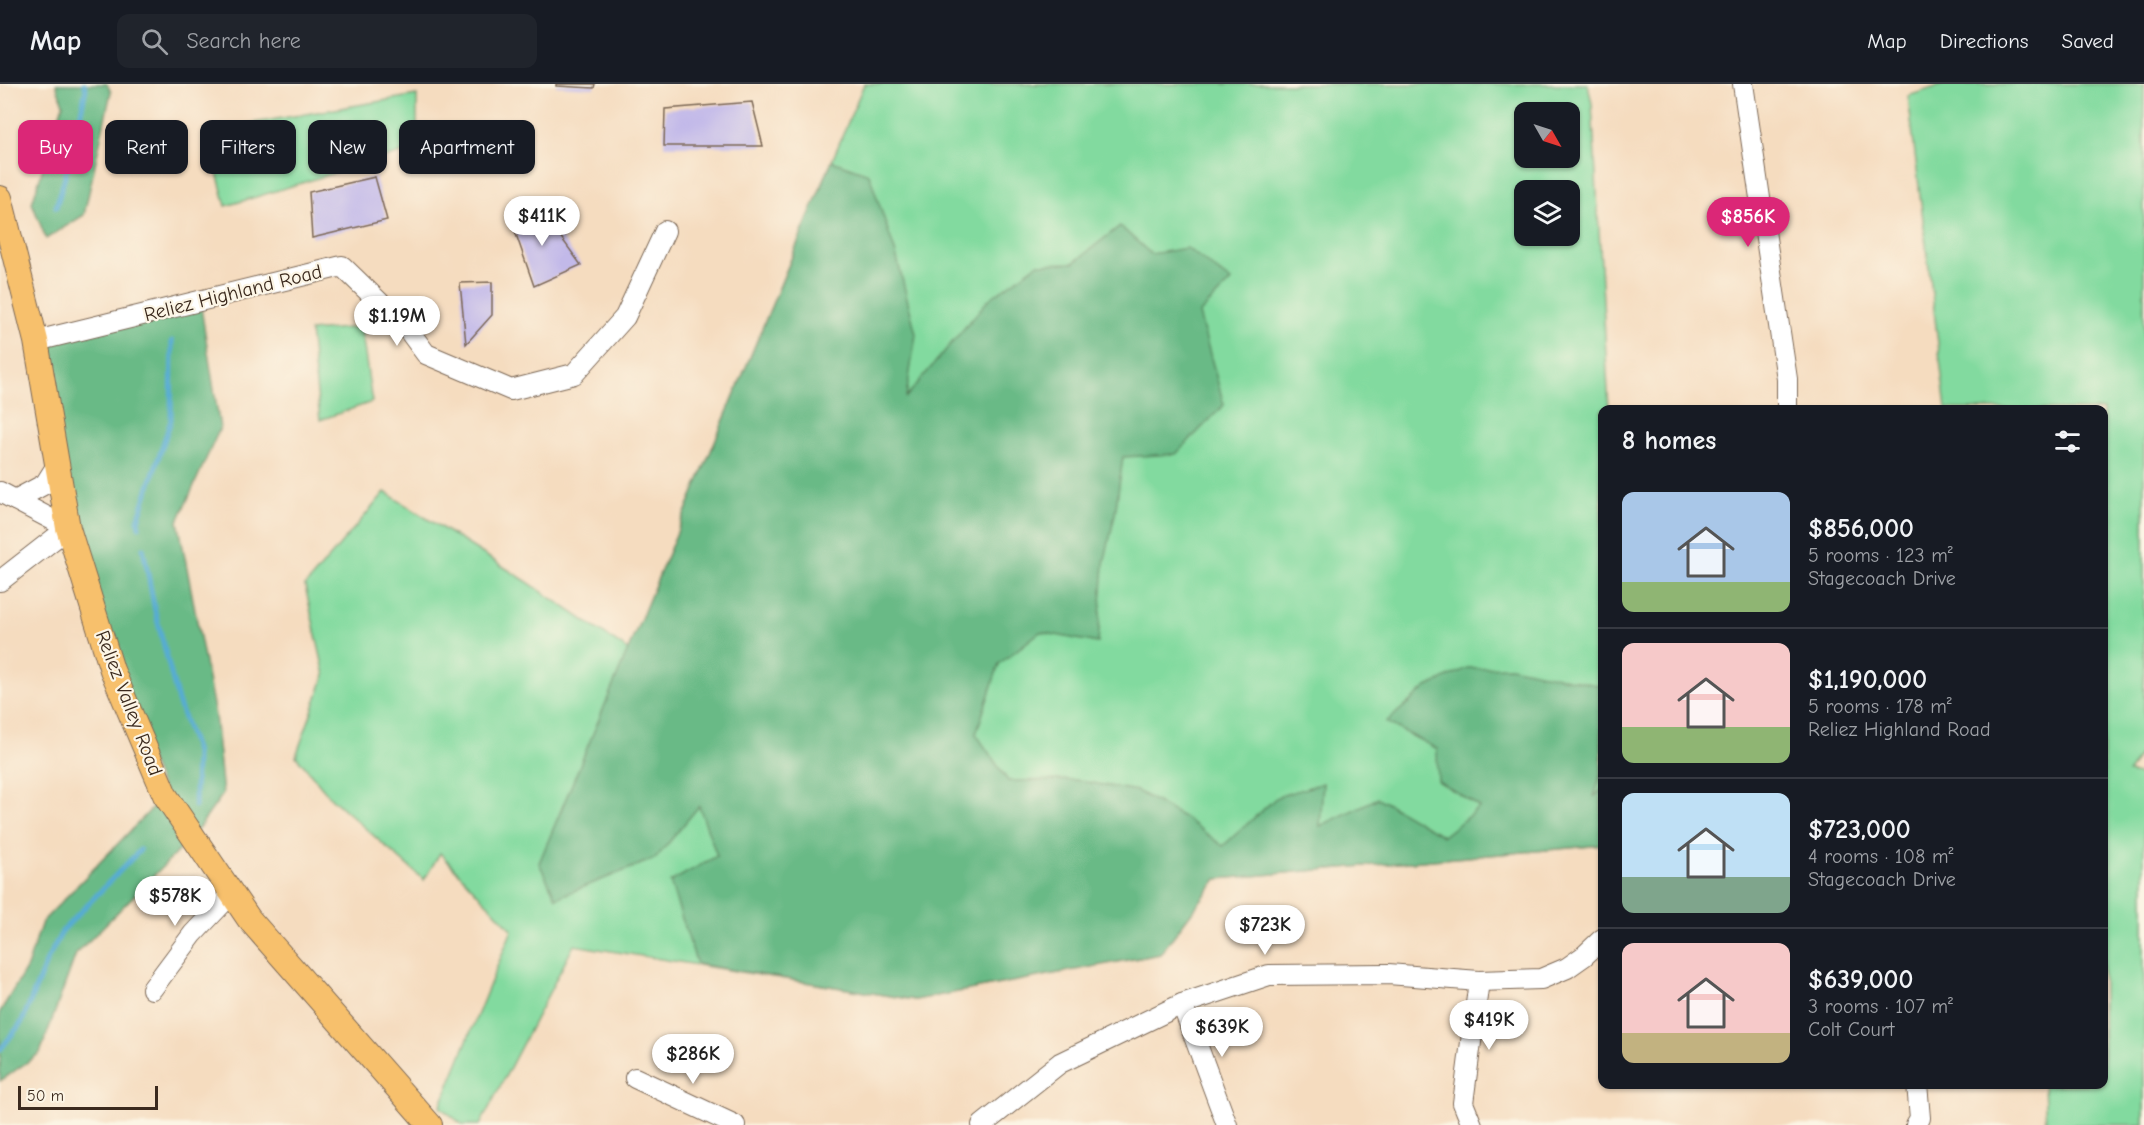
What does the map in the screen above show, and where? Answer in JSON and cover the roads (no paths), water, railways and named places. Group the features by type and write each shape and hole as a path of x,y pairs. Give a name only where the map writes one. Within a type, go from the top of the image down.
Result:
{"main road":[{"name":"Reliez Valley Road","path":"0,198 36,341 68,528 112,670 165,795 249,919 430,1125"}],"street":[{"path":"1743,84 1787,379 1787,405"},
{"name":"Reliez Highland Road","path":"36,341 342,266 409,331 426,354 511,390 574,374 625,317 665,231"},
{"path":"8,496 45,484 57,465"},
{"path":"0,581 68,528 8,496"},
{"path":"152,989 193,934 231,894"},
{"path":"982,1125 1060,1063 1182,1004 1269,975 1388,974 1479,981 1541,979 1567,968 1598,943"},
{"path":"1472,1125 1462,1103 1479,981"},
{"path":"1182,1004 1227,1125"},
{"path":"635,1078 735,1125"},
{"path":"1916,1125 1920,1118 1917,1089"}],"waterway":[{"path":"56,207 72,153 86,89 84,84"},
{"path":"139,527 138,520 171,420 172,341"},
{"path":"143,548 155,611 178,701 196,752 195,806"},
{"path":"0,1050 22,1022 47,960 63,930 140,850"}]}
